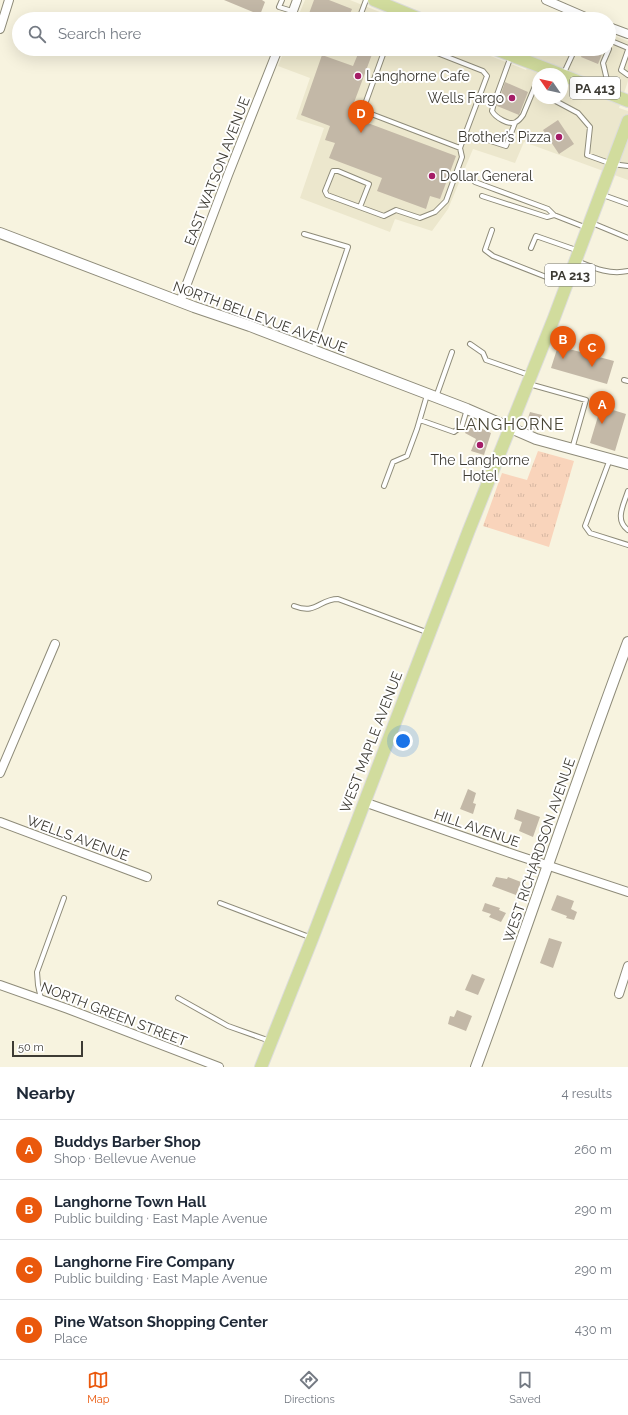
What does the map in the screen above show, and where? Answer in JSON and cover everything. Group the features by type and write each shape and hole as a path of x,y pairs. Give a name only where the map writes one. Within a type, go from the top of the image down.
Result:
{"main road":[{"path":"374,0 391,12"},
{"name":"PA 413","path":"512,56 532,69"},
{"name":"PA 413","path":"568,77 628,101"},
{"name":"PA 213","path":"510,429 600,194 627,129"},
{"name":"WEST MAPLE AVENUE","path":"261,1067 429,633 510,429"}],"street":[{"path":"0,28 9,0"},
{"path":"292,12 297,0"},
{"path":"546,0 574,12"},
{"path":"616,30 628,34"},
{"name":"EAST WATSON AVENUE","path":"180,302 275,56"},
{"name":"NORTH BELLEVUE AVENUE","path":"0,233 467,409 536,439 628,464"},
{"name":"WEST RICHARDSON AVENUE","path":"476,1067 514,965 602,711 624,662 628,642"},
{"path":"0,772 55,644"},
{"name":"HILL AVENUE","path":"364,802 628,892"},
{"name":"WELLS AVENUE","path":"0,822 147,877"},
{"path":"619,994 628,966"},
{"name":"NORTH GREEN STREET","path":"0,985 41,999 219,1067"}],"lane":[{"path":"282,0 279,7 286,12"},
{"path":"361,12 366,0"},
{"path":"616,44 628,49 621,70 628,75"},
{"path":"382,56 364,107 366,112 460,148"},
{"path":"360,208 369,184 338,171 333,171 325,191 327,195 360,208 384,216 396,210 420,218 435,212 446,201 462,157 460,148 487,76 483,71 445,56"},
{"path":"512,56 492,111 494,116 511,123 515,123"},
{"path":"564,68 571,56"},
{"path":"604,91 607,80 603,63 606,56"},
{"path":"466,133 506,146 515,123 523,115 532,93"},
{"path":"561,104 578,113 590,127 587,155 612,164 628,166"},
{"path":"475,182 548,209 554,215 628,238"},
{"path":"600,194 628,204"},
{"path":"482,196 547,217 554,215"},
{"path":"492,230 485,250 493,256 566,285"},
{"path":"304,234 348,247 313,351"},
{"path":"531,248 536,236 606,272 618,273 628,271"},
{"path":"470,344 483,353 486,360 530,380 586,400 572,449"},
{"path":"384,486 393,462 407,456 420,420 452,352"},
{"path":"420,420 454,432 462,426 467,409"},
{"path":"610,459 585,526 590,533 628,545"},
{"path":"628,491 620,519 625,528 628,530"},
{"path":"294,606 303,610 310,609 332,599 338,599 429,633"},
{"path":"41,999 37,972 64,898"},
{"path":"220,903 312,938"},
{"path":"178,998 228,1026 271,1041"}],"shaded area":[{"path":"305,0 350,0 380,12 300,12"},
{"path":"616,37 628,41 628,81 619,108 628,111 628,180 524,142 515,163 473,149 448,209 432,231 395,219 390,232 300,198 324,128 296,119 310,78 278,66 282,56 491,56 526,70 532,56 616,56"}],"green space":[{"path":"538,451 574,461 549,547 483,526 502,473 527,480"}],"building":[{"path":"224,0 262,0 265,2 261,12 253,12"},
{"path":"314,0 329,0 352,9 351,12 310,12"},
{"path":"322,56 353,66 357,56 371,56 349,116 456,156 440,199 430,196 426,209 377,191 382,178 329,158 335,143 325,140 330,126 301,115"},
{"path":"581,56 601,56 598,64"},
{"name":"Wells Fargo","path":"505,82 528,92 519,115 497,106"},
{"name":"Brother’s Pizza","path":"558,120 574,144 559,154 543,130"},
{"path":"558,346 614,361 607,384 551,368"},
{"path":"602,403 614,406 613,410 626,414 615,451 590,443"},
{"path":"530,412 542,415 537,430 525,427"},
{"name":"The Langhorne Hotel","path":"470,423 491,433 484,455 471,451 476,439 465,433"},
{"path":"468,789 476,793 473,803 476,804 473,814 460,809"},
{"path":"517,809 540,817 533,837 519,831 522,822 514,819"},
{"path":"496,877 507,879 508,877 521,882 516,895 492,886"},
{"path":"557,895 574,901 571,909 577,912 574,920 566,918 567,916 551,910"},
{"path":"485,903 500,908 499,910 506,913 501,922 489,917 491,914 482,911"},
{"path":"549,938 562,942 553,968 540,963"},
{"path":"472,974 485,979 478,995 465,990"},
{"path":"457,1010 472,1016 466,1031 448,1024 450,1016 454,1017"}],"place":[{"name":"Langhorne Cafe","path":"358,76"},
{"name":"Wells Fargo","path":"512,98"},
{"name":"Pine Watson Shopping Center","path":"361,133"},
{"name":"Brother’s Pizza","path":"559,137"},
{"name":"Dollar General","path":"432,176"},
{"name":"Langhorne Town Hall","path":"563,359"},
{"name":"Langhorne Fire Company","path":"592,367"},
{"name":"Buddys Barber Shop","path":"602,424"},
{"name":"The Langhorne Hotel","path":"480,445"}],"district":[{"name":"LANGHORNE","path":"510,424"}]}
